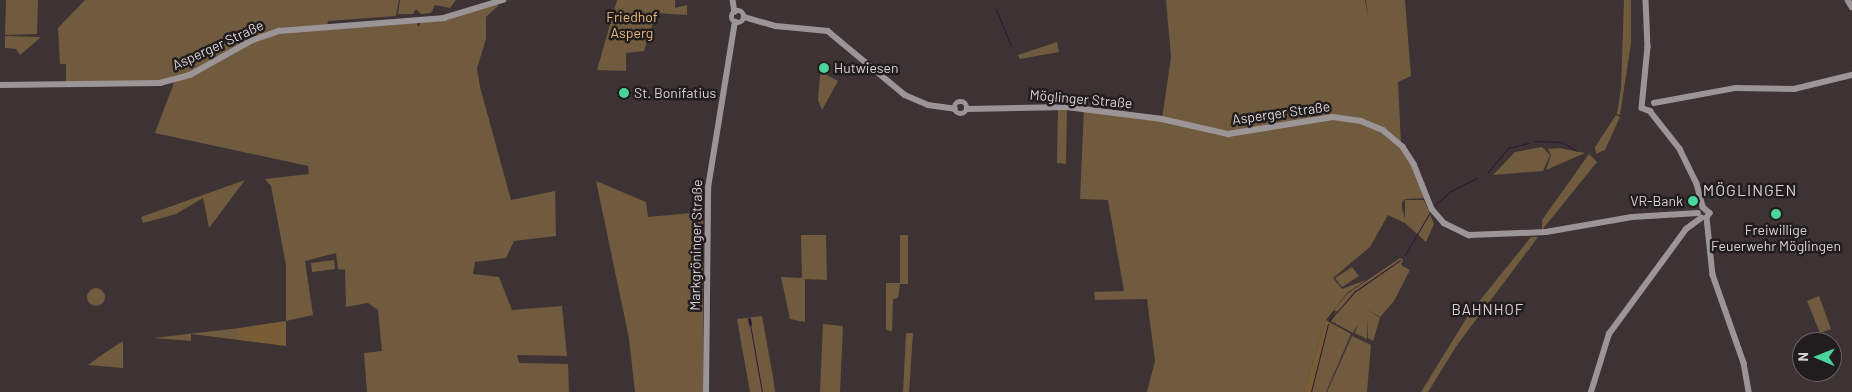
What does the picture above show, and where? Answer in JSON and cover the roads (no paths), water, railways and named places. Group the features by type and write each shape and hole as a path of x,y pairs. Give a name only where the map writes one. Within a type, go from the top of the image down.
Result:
{"street":[{"name":"Asperger Straße","path":"0,85 160,83 197,72 253,40 279,31 444,18 503,0"},
{"path":"733,0 735,12 741,12 744,17 741,22 735,22"},
{"path":"1646,0 1645,100 1642,108 1650,111 1680,149 1697,184 1703,207 1702,216 1713,276 1744,363 1749,392"},
{"path":"1848,0 1852,7"},
{"name":"Markgröninger Straße","path":"706,392 708,188 735,22 735,12"},
{"name":"Möglinger Straße","path":"744,17 776,26 828,31 905,95 928,105 955,109 962,102 967,109 1042,106 1162,119"},
{"path":"1645,100 1654,103 1730,89 1794,89 1852,75"},
{"path":"1650,111 1654,103"},
{"name":"Asperger Straße","path":"1162,119 1228,134 1333,118 1361,120 1383,130 1403,147 1432,209 1444,223 1469,235 1527,234 1632,217 1685,214 1702,216"},
{"path":"1593,392 1613,329 1689,226 1709,210 1703,207"},
{"path":"1685,214 1689,226"}],"waterway":[{"path":"996,9 1011,46"},
{"path":"1534,141 1561,142 1577,151"},
{"path":"1488,172 1508,148 1528,143"},
{"path":"1435,205 1451,191 1477,178"},
{"path":"1405,255 1429,214"},
{"path":"1329,321 1354,292 1400,260"},
{"path":"749,319 750,324"},
{"path":"750,324 762,392"},
{"path":"1311,392 1328,324"}],"place":[{"name":"Hutwiesen","path":"824,68"},
{"name":"St. Bonifatius","path":"624,93"},
{"name":"VR-Bank","path":"1693,201"},
{"name":"Freiwillige Feuerwehr Möglingen","path":"1776,214"}],"district":[{"name":"MÖGLINGEN","path":"1750,190"},
{"name":"BAHNHOF","path":"1488,310"}],"park label":[{"name":"Friedhof Asperg","path":"632,25"}]}
